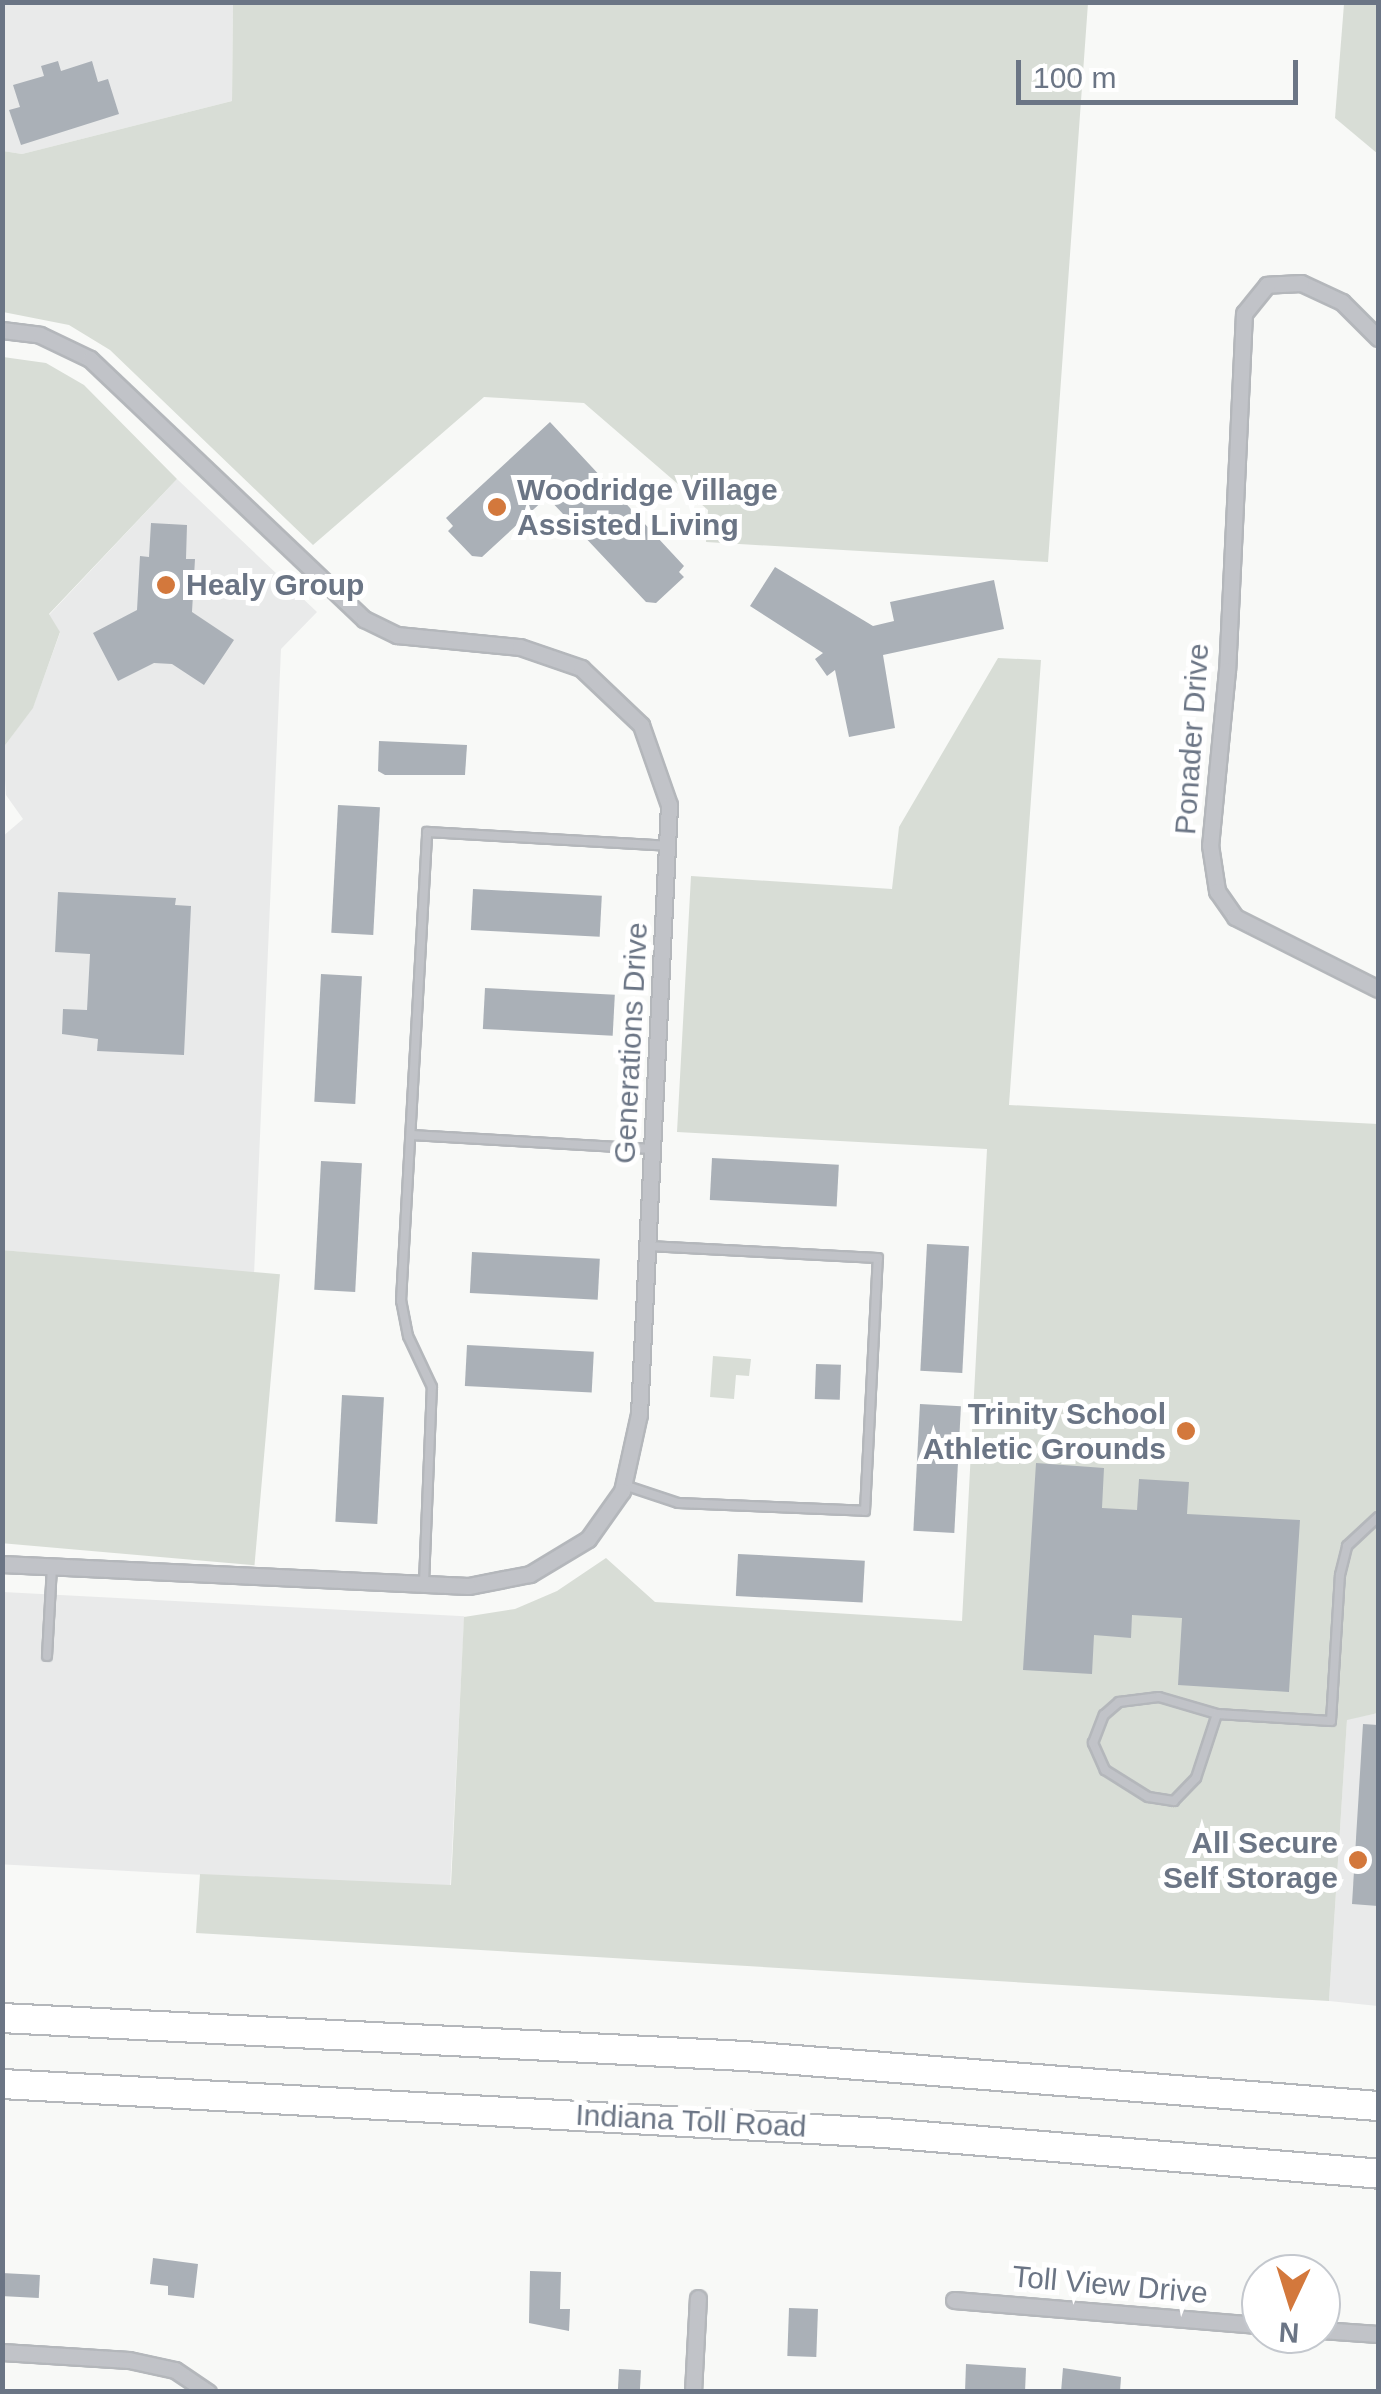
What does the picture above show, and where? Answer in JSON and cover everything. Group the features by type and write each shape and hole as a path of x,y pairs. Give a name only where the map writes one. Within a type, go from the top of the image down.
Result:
{"highway":[{"path":"2,2018 744,2056 1378,2106"},
{"name":"Indiana Toll Road","path":"2,2084 866,2132 1378,2174"}],"street":[{"name":"Ponader Drive","path":"1378,338 1320,290 1286,281 1267,285 1252,299 1240,329 1227,670 1210,845 1218,890 1236,917 1378,989"},
{"name":"Generations Drive","path":"2,330 40,335 90,358 364,618 415,639 550,654 602,684 641,725 655,752 669,805 639,1414 624,1485 588,1540 560,1560 502,1582 424,1588 2,1564"},
{"path":"694,2392 698,2298"},
{"name":"Toll View Drive","path":"954,2300 1241,2323"},
{"path":"1341,2331 1378,2334"},
{"path":"2,2352 129,2360 175,2370 208,2392"}],"lane":[{"path":"424,1588 432,1387 408,1336 401,1301 427,832 668,846"},
{"path":"410,1135 653,1149"},
{"path":"624,1485 678,1503 865,1512 878,1258 647,1246"},
{"path":"1217,1714 1196,1778 1174,1800 1148,1797 1105,1770 1093,1744 1104,1715 1119,1702 1158,1696 1217,1714 1331,1721 1340,1575 1347,1546 1378,1517"},
{"path":"47,1656 52,1567"}],"shaded area":[{"path":"3,3 233,3 232,101 22,154 3,151"},
{"path":"233,3 1088,3 1048,562 706,542 708,510 584,403 484,397 313,545 110,350 69,325 3,312 3,151 22,154 232,101"},
{"path":"1344,4 1378,5 1378,154 1335,118"},
{"path":"3,357 46,363 84,385 177,479 49,614 60,632 33,708 3,748"},
{"path":"177,479 317,612 281,649 254,1275 3,1250 2,837 23,819 6,795 3,748 33,707 60,633 49,615"},
{"path":"998,658 1041,660 1009,1105 1378,1124 1378,1713 1347,1720 1329,2001 196,1933 200,1874 451,1885 464,1617 515,1609 557,1591 606,1558 655,1602 962,1621 987,1149 677,1132 691,876 892,889 899,827"},
{"path":"2,1250 280,1274 254,1565 2,1543"},
{"path":"713,1356 751,1359 749,1376 736,1375 734,1399 710,1397"},
{"path":"3,1592 464,1616 450,1888 2,1864"},
{"name":"All Secure Self Storage","path":"1378,1713 1378,2006 1329,2001 1347,1719"}],"building":[{"path":"58,61 61,71 92,61 98,82 108,79 119,114 21,145 9,110 20,107 13,85 44,76 41,66"},
{"name":"Woodridge Village Assisted Living","path":"550,422 684,566 679,572 684,577 656,603 646,602 547,497 482,557 472,556 448,531 453,526 446,518"},
{"name":"Healy Group","path":"151,523 187,525 186,559 195,559 192,612 234,640 204,685 172,664 154,663 118,681 93,633 137,610 140,556 149,557"},
{"path":"775,567 873,626 894,621 890,602 994,580 1004,629 883,655 895,728 849,737 835,670 827,676 815,659 823,653 750,606"},
{"path":"379,741 467,745 465,775 385,775 378,771"},
{"path":"338,805 380,807 373,935 331,933"},
{"path":"473,889 602,896 600,937 471,930"},
{"path":"58,892 176,898 175,905 191,906 184,1055 97,1051 98,1039 62,1034 63,1009 87,1010 90,954 55,952"},
{"path":"321,974 362,976 355,1104 314,1102"},
{"path":"485,988 615,995 613,1036 483,1029"},
{"path":"712,1158 839,1165 837,1207 710,1200"},
{"path":"321,1161 362,1163 355,1292 314,1290"},
{"path":"927,1244 969,1246 962,1373 920,1371"},
{"path":"472,1252 600,1259 598,1300 470,1293"},
{"path":"467,1345 594,1352 592,1393 465,1386"},
{"path":"816,1364 841,1365 840,1400 815,1399"},
{"path":"342,1395 384,1397 377,1524 335,1522"},
{"path":"920,1404 961,1406 954,1533 913,1531"},
{"path":"1036,1463 1104,1468 1102,1508 1137,1510 1139,1479 1189,1482 1187,1514 1300,1520 1289,1692 1178,1685 1182,1618 1132,1615 1131,1638 1094,1635 1092,1674 1023,1670"},
{"path":"738,1554 865,1561 863,1603 736,1596"},
{"path":"1363,1724 1378,1725 1378,1906 1352,1904"},
{"path":"153,2258 198,2264 194,2298 168,2295 168,2286 150,2284"},
{"path":"530,2271 561,2272 560,2309 570,2309 569,2331 529,2323"},
{"path":"2,2273 40,2275 39,2298 2,2296"},
{"path":"789,2308 818,2309 816,2357 787,2356"},
{"path":"966,2364 1026,2368 1025,2392 965,2392"},
{"path":"1063,2368 1121,2377 1120,2392 1061,2392"},
{"path":"619,2369 641,2370 640,2392 618,2392"}],"place":[{"name":"Woodridge Village Assisted Living","path":"497,507"},
{"name":"Healy Group","path":"166,585"},
{"name":"Trinity School Athletic Grounds","path":"1186,1431"},
{"name":"All Secure Self Storage","path":"1358,1860"}]}
